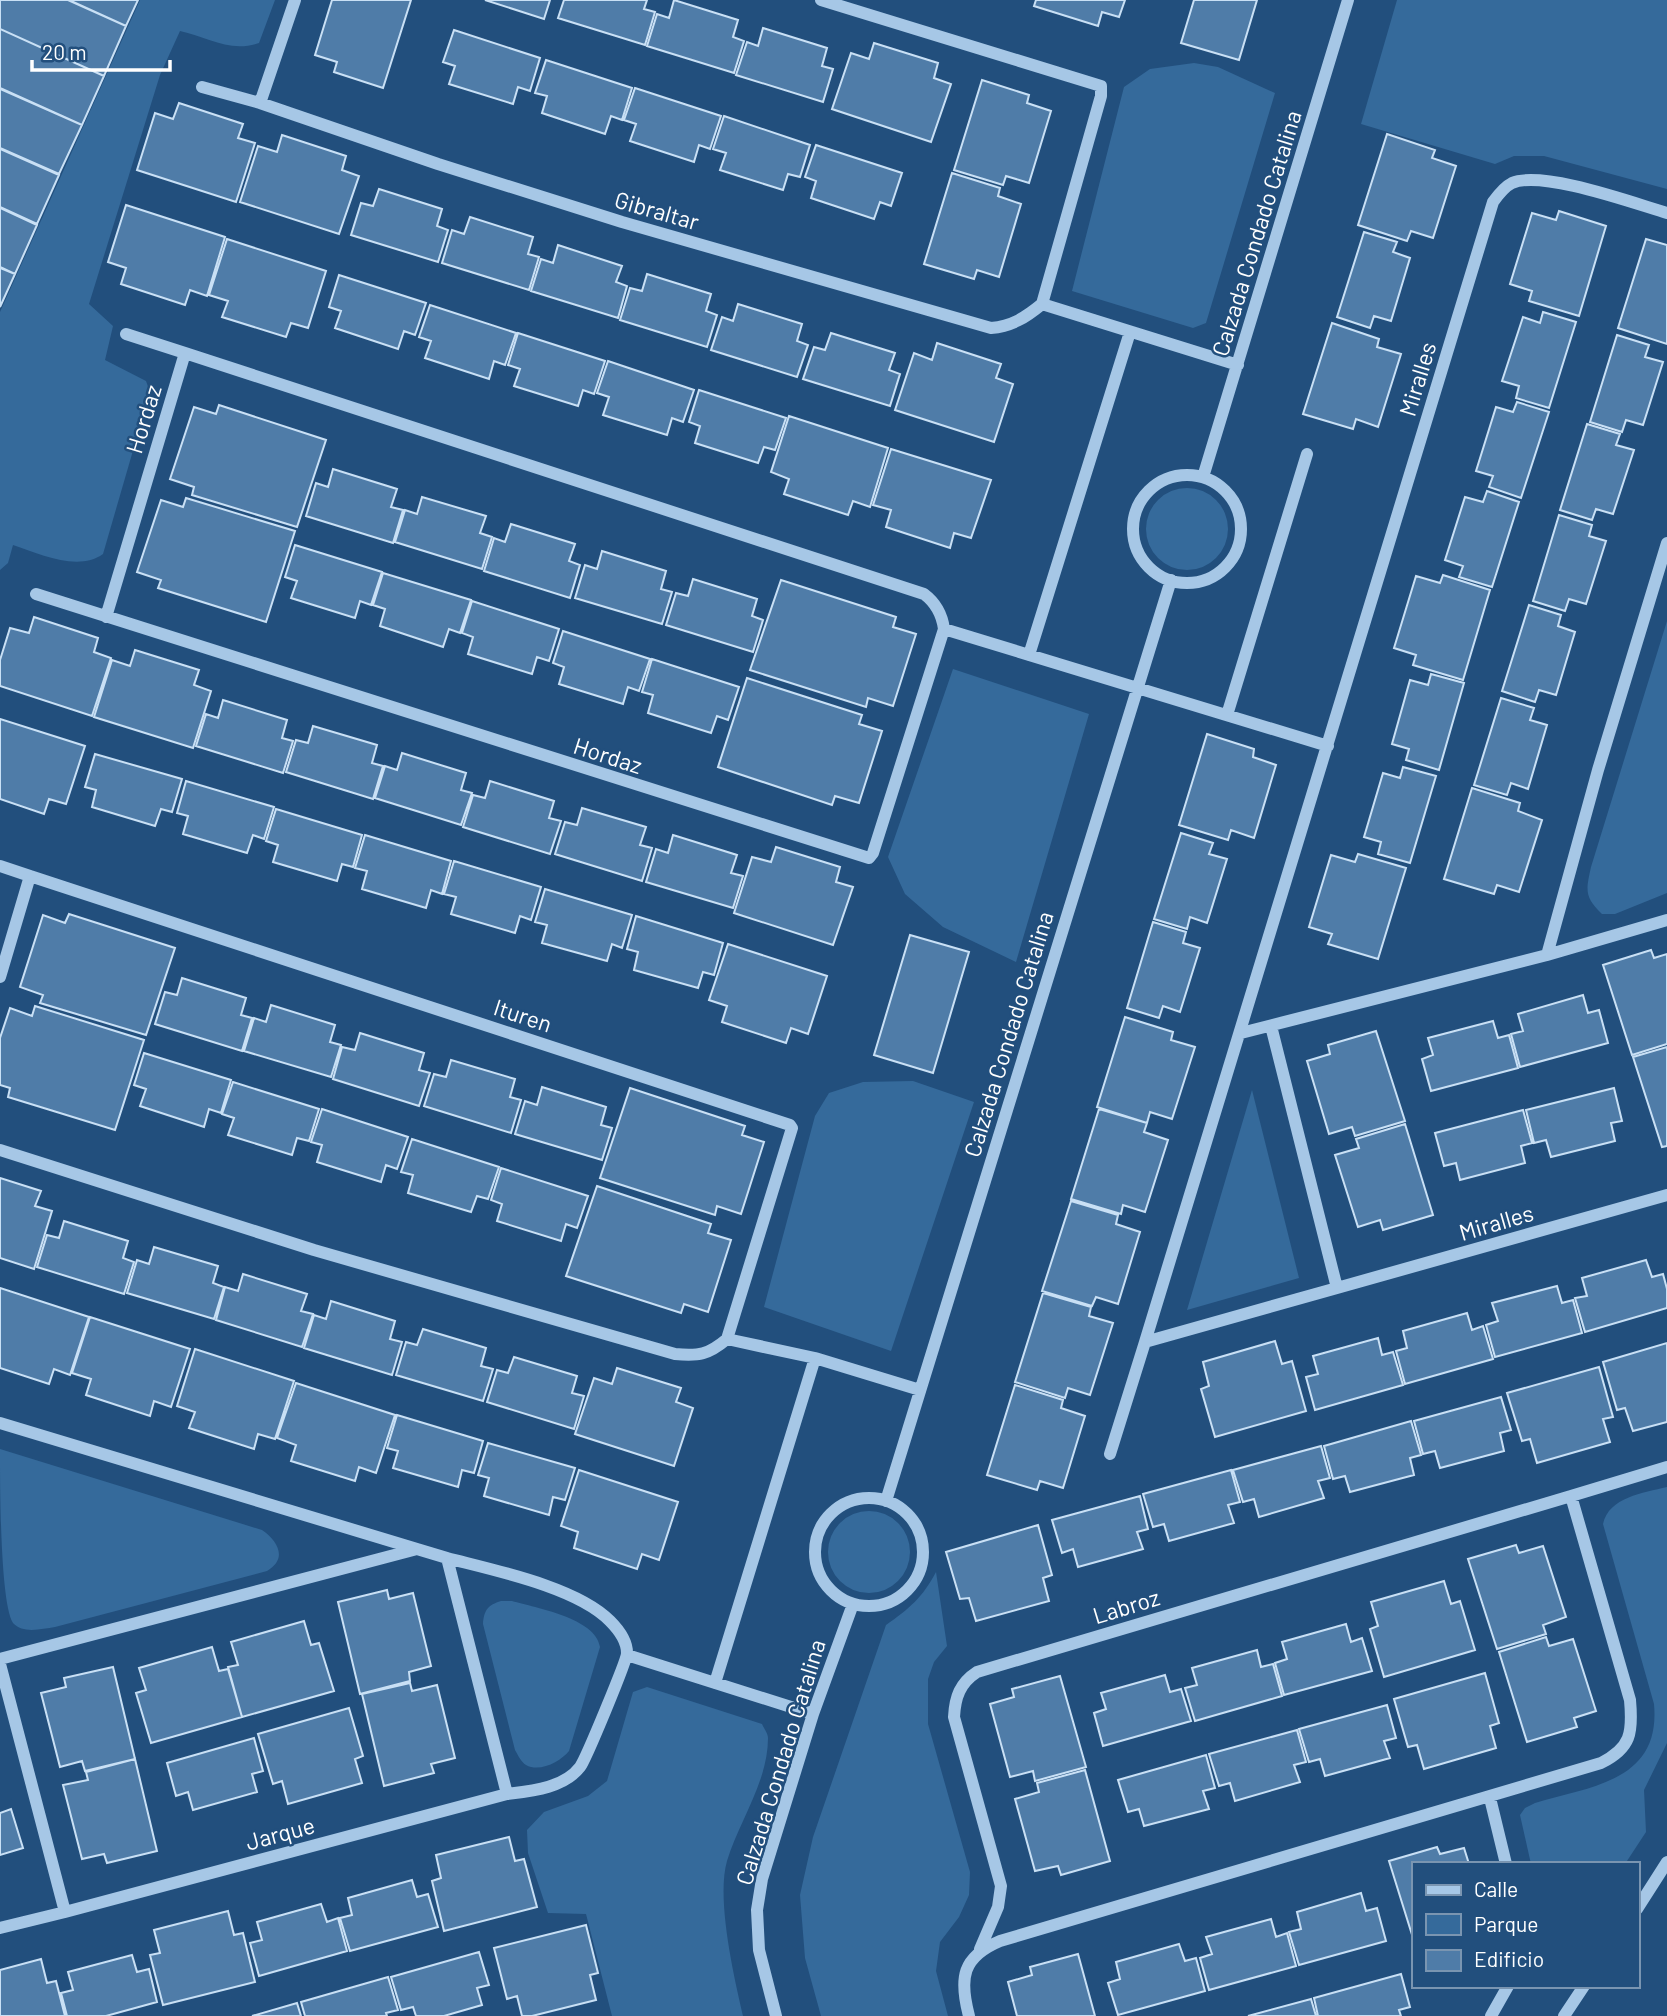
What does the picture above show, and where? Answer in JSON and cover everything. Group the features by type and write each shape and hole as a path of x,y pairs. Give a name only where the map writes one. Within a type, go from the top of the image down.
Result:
{"street":[{"path":"261,103 295,0"},
{"path":"821,0 1101,86 1101,96 1042,304 1238,365"},
{"name":"Calzada Condado Catalina","path":"1203,477 1348,0"},
{"name":"Gibraltar","path":"202,87 261,103 438,164 622,222 991,328 1017,322 1042,304"},
{"name":"Miralles","path":"1110,1454 1241,1033 1493,202 1499,193 1512,184 1527,180 1549,181 1667,213"},
{"path":"1029,655 1130,332"},
{"path":"126,334 924,594 933,601 943,619 944,629 1328,746"},
{"name":"Hordaz","path":"106,617 185,353"},
{"path":"1227,715 1307,454"},
{"path":"1168,477 1203,477 1224,490 1238,511 1241,528 1239,545 1231,561 1217,574 1199,581 1181,583 1162,577 1147,566 1137,550 1132,532 1135,513 1142,498 1168,477"},
{"path":"1547,955 1598,770 1667,543"},
{"name":"Calzada Condado Catalina","path":"886,1501 1171,580"},
{"name":"Hordaz","path":"37,594 869,858 873,853 944,629"},
{"name":"Ituren","path":"0,866 790,1125 792,1128 727,1339"},
{"path":"0,977 30,876"},
{"path":"1241,1033 1547,955 1667,920"},
{"path":"1271,1026 1337,1288"},
{"path":"0,1150 314,1250 675,1354 706,1354 727,1339 815,1357 920,1390"},
{"name":"Miralles","path":"1145,1342 1667,1195"},
{"path":"715,1683 815,1357"},
{"path":"0,1423 569,1594 601,1612 611,1622 621,1633 627,1655 813,1714"},
{"name":"Labroz","path":"969,2016 964,1984 967,1969 980,1949 1001,1894 954,1717 954,1705 966,1680 977,1672 1667,1467"},
{"path":"980,1949 1490,1798 1601,1763 1618,1754 1626,1745 1630,1734 1630,1700 1571,1496"},
{"path":"869,1498 886,1501 901,1509 921,1536 923,1552 920,1568 914,1584 887,1604 853,1604 838,1597 825,1584 817,1570 817,1536 836,1509 852,1501 869,1498"},
{"path":"65,1912 0,1661 417,1549"},
{"path":"447,1558 507,1794"},
{"name":"Calzada Condado Catalina","path":"776,2016 759,1950 757,1910 762,1879 813,1714 853,1604"},
{"name":"Jarque","path":"0,1928 507,1794 544,1788 562,1781 580,1768 591,1747 627,1655"},
{"path":"1490,1798 1506,1862"},
{"path":"1639,1906 1667,1862"},
{"path":"1491,2016 1507,1988"},
{"path":"1564,2016 1583,1988"}],"green space":[{"path":"140,0 275,0 259,43 248,46 228,45 180,31 160,75 89,304 113,326 105,360 146,381 150,392 103,554 82,561 59,560 13,545 8,563 0,570 0,312"},
{"path":"1397,0 1667,0 1667,189 1544,156 1514,156 1495,164 1361,124"},
{"path":"1194,63 1218,67 1275,93 1206,323 1193,328 1072,291 1124,87 1150,69"},
{"path":"1187,488 1203,491 1216,500 1225,513 1228,529 1225,545 1216,558 1203,567 1187,570 1171,567 1158,558 1149,545 1146,529 1149,513 1158,500 1171,491"},
{"path":"1667,621 1667,893 1615,914 1602,914 1589,898 1591,867"},
{"path":"953,669 1089,714 1016,962 943,927 905,894 888,857"},
{"path":"913,1081 974,1102 891,1351 764,1307 815,1116 829,1093 863,1082"},
{"path":"1252,1090 1299,1278 1187,1310"},
{"path":"0,1449 262,1530 276,1545 279,1556 267,1571 55,1627 22,1629 13,1623 5,1592"},
{"path":"1667,1487 1667,1743 1644,1790 1646,1832 1626,1862 1531,1862 1520,1815 1525,1808 1600,1785 1618,1776 1634,1765 1646,1750 1653,1730 1654,1704 1603,1524 1612,1508 1638,1494"},
{"path":"869,1511 885,1514 898,1523 907,1536 910,1552 907,1568 898,1581 885,1590 869,1593 853,1590 840,1581 831,1568 828,1552 831,1536 840,1523 853,1514"},
{"path":"936,1572 947,1646 934,1662 928,1679 928,1724 970,1872 969,1895 959,1917 940,1942 936,1971 948,2016 821,2016 805,1958 800,1895 813,1837 886,1625 915,1602"},
{"path":"501,1601 535,1607 577,1622 596,1637 600,1647 569,1751 561,1759 544,1767 526,1765 515,1750 483,1624 488,1609"},
{"path":"647,1687 762,1724 767,1734 767,1754 763,1770 732,1846 724,1877 728,1938 743,2016 612,2016 586,1914 548,1913 528,1853 527,1830 544,1812 588,1796 607,1781 633,1692"}],"building":[{"path":"0,0 68,0 126,26 104,76 0,29"},
{"path":"69,0 138,0 126,26"},
{"path":"332,0 411,0 383,88 334,72 337,62 315,55"},
{"path":"485,0 550,0 544,19"},
{"path":"564,0 647,0 644,9 655,12 645,45 558,18"},
{"path":"674,0 738,20 733,37 744,41 734,73 647,46 657,14 669,18"},
{"path":"1036,0 1125,0 1119,17 1102,12 1098,26 1034,6"},
{"path":"1194,0 1257,0 1239,60 1181,43"},
{"path":"763,28 827,48 822,66 833,69 823,102 736,75 747,42 758,46"},
{"path":"0,29 104,76 82,125 0,88"},
{"path":"454,30 540,58 530,91 518,87 513,104 449,84 455,66 443,62"},
{"path":"874,43 938,63 934,78 951,84 931,142 832,109 851,53 869,59"},
{"path":"546,60 632,88 622,120 611,116 605,134 542,113 547,96 535,93"},
{"path":"982,80 1029,95 1027,103 1051,111 1029,183 1006,176 1003,185 954,170"},
{"path":"635,88 721,116 710,149 699,145 694,162 630,141 636,124 624,120"},
{"path":"0,89 82,125 59,174 0,148"},
{"path":"179,103 243,124 238,138 255,143 236,202 137,170 155,113 173,119"},
{"path":"724,116 810,145 800,177 788,174 783,190 720,170 726,153 713,149"},
{"path":"1387,134 1435,150 1432,158 1456,166 1433,238 1411,231 1407,241 1358,225"},
{"path":"282,135 346,156 342,170 359,176 339,234 240,202 258,146 277,152"},
{"path":"816,145 902,173 891,206 880,202 874,219 811,198 816,181 805,177"},
{"path":"0,149 59,175 37,224 0,207"},
{"path":"952,173 1000,188 998,196 1021,204 999,277 977,270 974,279 924,264"},
{"path":"379,189 442,209 437,226 448,230 438,262 351,235 361,203 373,206"},
{"path":"126,205 225,237 207,296 190,290 185,305 121,284 126,268 108,262"},
{"path":"0,208 37,225 15,274 0,267"},
{"path":"1559,211 1606,226 1579,316 1529,301 1532,291 1510,284 1532,213 1556,220"},
{"path":"470,217 533,237 528,254 539,257 529,290 442,263 452,230 464,234"},
{"path":"1364,232 1397,242 1393,252 1410,258 1391,321 1374,316 1370,328 1337,317"},
{"path":"227,239 326,271 308,328 291,323 286,337 222,317 228,301 209,295"},
{"path":"1646,239 1667,245 1667,344 1618,328"},
{"path":"558,245 622,266 616,282 627,286 618,318 531,291 541,259 553,263"},
{"path":"0,268 15,274 0,307"},
{"path":"647,274 711,294 706,311 717,315 707,347 620,320 630,288 642,291"},
{"path":"339,275 426,303 415,335 404,331 398,349 335,328 341,311 329,307"},
{"path":"738,304 802,324 797,341 808,345 797,377 711,350 722,317 733,321"},
{"path":"430,305 516,333 505,365 494,361 489,379 425,358 431,341 419,337"},
{"path":"1543,312 1576,322 1549,408 1516,398 1519,386 1502,381 1523,317 1540,323"},
{"path":"1332,323 1379,339 1377,347 1401,354 1378,427 1356,419 1353,429 1303,414"},
{"path":"518,333 605,361 594,394 583,390 578,406 514,386 520,369 508,365"},
{"path":"831,333 895,353 889,370 900,374 890,406 803,379 814,347 825,350"},
{"path":"1617,335 1649,345 1645,357 1663,362 1643,425 1626,420 1622,432 1590,422"},
{"path":"937,343 1001,364 996,378 1013,384 994,442 895,410 914,353 932,360"},
{"path":"608,361 694,390 683,422 672,418 667,435 603,415 609,397 597,393"},
{"path":"699,390 786,418 775,450 764,447 758,463 695,443 700,426 689,422"},
{"path":"1517,402 1549,412 1521,498 1489,487 1493,476 1476,471 1496,407 1513,412"},
{"path":"219,405 326,440 297,527 192,495 194,487 170,479 194,407 216,414"},
{"path":"789,416 888,448 870,507 853,501 848,515 784,494 789,479 771,472"},
{"path":"1587,424 1620,434 1616,445 1634,450 1613,514 1596,509 1592,520 1560,510"},
{"path":"891,449 991,480 971,538 954,533 950,548 886,527 891,510 873,505"},
{"path":"333,469 397,489 391,507 403,510 393,543 306,516 316,483 328,487"},
{"path":"1487,491 1519,502 1492,587 1459,577 1463,566 1445,560 1465,497 1483,502"},
{"path":"422,497 486,516 480,533 492,537 482,569 395,542 405,510 417,514"},
{"path":"186,498 295,531 266,622 158,588 161,580 137,572 161,500 183,507"},
{"path":"1559,515 1592,525 1589,536 1606,541 1586,604 1569,599 1565,611 1533,601"},
{"path":"511,524 575,544 569,561 580,565 570,598 484,571 494,538 505,542"},
{"path":"295,545 382,572 371,605 360,601 355,618 291,598 297,581 285,577"},
{"path":"602,551 666,571 661,589 672,592 662,624 575,598 585,565 597,569"},
{"path":"383,573 471,600 460,633 449,629 443,647 380,626 385,609 373,605"},
{"path":"1443,575 1490,590 1463,680 1413,665 1416,655 1394,648 1416,576 1440,583"},
{"path":"693,579 757,599 752,616 763,620 753,652 666,625 676,593 688,596"},
{"path":"781,580 896,617 893,627 916,634 893,706 868,698 866,707 750,670"},
{"path":"472,601 559,629 549,661 537,657 532,674 468,654 473,637 462,633"},
{"path":"1529,605 1561,615 1558,626 1575,632 1556,695 1539,690 1535,702 1502,691"},
{"path":"34,617 98,638 94,652 111,658 92,716 0,686 0,660 10,628 29,633"},
{"path":"563,631 650,659 639,691 628,687 623,704 559,684 564,667 553,663"},
{"path":"135,650 199,670 194,685 211,691 193,748 94,717 112,660 130,666"},
{"path":"652,659 739,687 728,720 717,716 711,733 648,713 653,695 642,692"},
{"path":"1431,674 1464,683 1439,770 1406,760 1409,749 1392,744 1410,680 1428,685"},
{"path":"747,678 862,715 859,724 882,731 859,803 835,796 832,805 718,767"},
{"path":"1501,698 1534,708 1530,720 1547,725 1528,789 1511,783 1507,795 1474,785"},
{"path":"223,700 287,720 282,738 293,741 283,773 196,746 206,714 218,718"},
{"path":"0,719 85,746 66,804 49,799 44,814 0,799"},
{"path":"313,726 377,745 372,763 383,766 373,799 286,772 296,740 308,743"},
{"path":"1207,734 1254,749 1253,757 1276,765 1254,838 1231,830 1228,840 1179,825"},
{"path":"402,753 466,773 461,790 472,793 461,825 375,798 385,766 397,770"},
{"path":"95,754 182,779 172,812 161,809 155,826 92,807 96,790 85,787"},
{"path":"1403,767 1436,776 1410,863 1378,854 1381,842 1364,837 1383,773 1400,778"},
{"path":"186,781 274,807 264,839 253,835 247,853 183,834 188,816 177,813"},
{"path":"490,781 554,801 549,818 561,821 550,854 463,827 473,795 485,798"},
{"path":"1472,788 1520,803 1518,811 1542,820 1519,892 1497,885 1494,894 1444,879"},
{"path":"582,808 646,827 640,845 652,848 642,881 555,854 565,822 577,825"},
{"path":"276,809 362,835 353,867 342,864 337,881 273,862 278,845 266,841"},
{"path":"1181,833 1213,843 1209,854 1227,859 1207,923 1190,917 1187,929 1154,919"},
{"path":"365,835 451,861 442,894 431,890 426,908 362,889 367,871 355,868"},
{"path":"673,835 737,855 731,873 743,876 733,908 646,882 656,849 668,853"},
{"path":"776,847 840,867 836,882 853,887 833,945 734,913 752,857 771,862"},
{"path":"1358,854 1406,868 1378,959 1328,944 1332,934 1309,927 1331,855 1355,862"},
{"path":"454,861 541,887 531,920 520,916 515,933 451,914 456,897 444,894"},
{"path":"545,889 632,915 622,948 612,944 607,961 542,943 547,925 535,922"},
{"path":"69,914 175,948 146,1035 40,1003 43,995 20,987 43,915 65,923"},
{"path":"636,916 723,943 714,975 703,972 698,988 634,970 638,952 627,949"},
{"path":"1153,922 1186,932 1183,943 1200,948 1180,1012 1163,1006 1159,1018 1127,1008"},
{"path":"910,935 969,952 933,1073 874,1055"},
{"path":"728,944 827,976 808,1034 791,1028 786,1043 722,1022 727,1006 709,1000"},
{"path":"1651,950 1654,958 1667,954 1667,1044 1632,1055 1603,965"},
{"path":"182,978 246,998 241,1015 252,1018 242,1051 155,1024 165,992 177,995"},
{"path":"1583,995 1588,1013 1599,1010 1608,1043 1520,1067 1511,1034 1523,1031 1518,1014"},
{"path":"271,1005 335,1025 330,1042 341,1045 331,1077 244,1051 254,1018 266,1022"},
{"path":"35,1006 144,1040 115,1130 8,1097 10,1088 0,1085 0,1038 10,1008 32,1016"},
{"path":"1125,1017 1173,1032 1171,1040 1195,1047 1172,1119 1150,1112 1147,1123 1097,1107"},
{"path":"1493,1021 1498,1038 1509,1035 1518,1068 1431,1091 1422,1059 1433,1055 1428,1038"},
{"path":"1376,1031 1405,1121 1355,1136 1352,1127 1329,1134 1307,1061 1330,1054 1328,1045"},
{"path":"360,1033 424,1053 419,1070 430,1073 419,1106 333,1079 342,1047 355,1050"},
{"path":"1667,1047 1667,1146 1662,1147 1633,1057"},
{"path":"144,1053 231,1080 221,1113 209,1109 204,1127 140,1106 146,1089 134,1085"},
{"path":"451,1060 515,1079 510,1097 521,1100 511,1133 424,1106 434,1074 446,1077"},
{"path":"233,1082 319,1109 309,1141 297,1138 292,1155 228,1135 234,1118 222,1114"},
{"path":"542,1087 606,1107 601,1125 612,1128 602,1160 515,1134 525,1101 537,1105"},
{"path":"630,1088 745,1126 742,1135 764,1142 741,1214 717,1206 715,1215 600,1178"},
{"path":"1614,1088 1622,1121 1611,1123 1615,1141 1551,1157 1546,1140 1534,1143 1526,1110"},
{"path":"322,1109 408,1137 397,1169 386,1165 381,1182 317,1162 322,1145 311,1142"},
{"path":"1099,1109 1147,1123 1144,1132 1168,1140 1145,1212 1123,1205 1121,1214 1071,1199"},
{"path":"1523,1110 1532,1143 1521,1146 1525,1163 1460,1180 1456,1163 1444,1166 1435,1133"},
{"path":"1405,1124 1433,1215 1383,1230 1380,1220 1358,1227 1335,1155 1359,1148 1356,1139"},
{"path":"412,1139 499,1167 488,1199 477,1196 471,1212 408,1193 413,1175 401,1172"},
{"path":"501,1168 588,1196 577,1228 566,1224 561,1241 497,1221 502,1204 491,1200"},
{"path":"0,1178 41,1191 35,1206 52,1211 34,1269 0,1258"},
{"path":"597,1186 711,1224 708,1233 731,1240 708,1312 684,1304 681,1313 566,1276"},
{"path":"1071,1201 1118,1215 1116,1224 1140,1232 1118,1304 1096,1297 1092,1306 1042,1291"},
{"path":"64,1221 128,1241 123,1258 134,1262 124,1294 37,1267 47,1235 59,1238"},
{"path":"154,1247 218,1266 213,1283 224,1287 214,1319 127,1293 137,1260 149,1264"},
{"path":"1646,1260 1652,1277 1663,1274 1667,1289 1667,1308 1585,1332 1575,1298 1587,1296 1582,1278"},
{"path":"243,1274 307,1294 301,1311 313,1314 302,1347 216,1320 225,1287 238,1291"},
{"path":"1557,1286 1562,1303 1573,1300 1582,1333 1495,1357 1486,1325 1498,1321 1492,1303"},
{"path":"0,1288 89,1317 70,1375 54,1369 49,1384 0,1368"},
{"path":"1043,1293 1091,1307 1089,1316 1113,1323 1090,1395 1068,1388 1065,1398 1015,1382"},
{"path":"331,1301 395,1321 390,1339 402,1342 392,1375 304,1348 314,1315 326,1319"},
{"path":"1467,1313 1472,1330 1483,1326 1493,1359 1405,1384 1396,1351 1407,1348 1403,1331"},
{"path":"90,1317 190,1349 171,1407 154,1401 150,1416 86,1395 91,1379 72,1373"},
{"path":"423,1329 486,1348 481,1366 493,1369 483,1401 396,1375 406,1342 417,1345"},
{"path":"1378,1338 1382,1355 1393,1352 1403,1385 1315,1410 1306,1377 1318,1374 1313,1356"},
{"path":"1275,1341 1282,1364 1292,1361 1306,1411 1215,1437 1201,1389 1209,1386 1203,1362"},
{"path":"1667,1343 1667,1422 1633,1431 1625,1408 1617,1410 1603,1362"},
{"path":"195,1349 294,1381 275,1439 258,1434 254,1449 189,1428 195,1412 177,1406"},
{"path":"514,1357 577,1376 572,1393 584,1396 574,1429 487,1402 497,1370 508,1373"},
{"path":"1599,1367 1613,1417 1603,1419 1610,1442 1537,1463 1530,1439 1522,1441 1507,1393"},
{"path":"617,1368 681,1388 676,1402 693,1408 674,1466 575,1434 594,1378 612,1384"},
{"path":"296,1383 395,1415 376,1473 359,1467 355,1481 291,1461 296,1445 277,1438"},
{"path":"1015,1385 1063,1400 1061,1408 1085,1416 1063,1488 1040,1481 1037,1490 987,1475"},
{"path":"1501,1397 1511,1430 1500,1433 1504,1451 1440,1468 1435,1451 1423,1454 1414,1421"},
{"path":"397,1415 483,1441 474,1473 462,1470 458,1487 393,1468 398,1451 387,1448"},
{"path":"1411,1421 1421,1455 1410,1458 1414,1475 1350,1492 1345,1476 1333,1479 1324,1446"},
{"path":"488,1443 575,1468 565,1500 553,1497 549,1515 484,1496 489,1478 478,1475"},
{"path":"1321,1446 1330,1478 1318,1481 1324,1498 1259,1517 1254,1499 1243,1502 1233,1470"},
{"path":"579,1470 678,1502 659,1560 642,1554 637,1569 574,1548 578,1532 561,1526"},
{"path":"1231,1470 1240,1502 1228,1505 1234,1523 1169,1541 1164,1524 1153,1527 1143,1494"},
{"path":"1140,1496 1148,1529 1137,1532 1143,1549 1078,1567 1073,1549 1062,1553 1052,1520"},
{"path":"1038,1525 1052,1575 1043,1578 1049,1601 976,1621 969,1598 960,1599 946,1552"},
{"path":"1516,1545 1519,1553 1543,1546 1566,1617 1543,1625 1546,1634 1497,1649 1468,1559"},
{"path":"1444,1581 1451,1604 1460,1601 1475,1650 1384,1677 1370,1629 1378,1626 1371,1602"},
{"path":"387,1590 389,1599 413,1593 431,1666 409,1672 410,1681 360,1694 338,1602"},
{"path":"304,1621 311,1645 319,1643 334,1691 242,1717 228,1667 238,1665 231,1642"},
{"path":"1346,1624 1351,1642 1362,1638 1372,1671 1284,1695 1275,1663 1287,1659 1282,1642"},
{"path":"1546,1637 1549,1646 1573,1639 1596,1711 1574,1718 1577,1727 1527,1742 1499,1652"},
{"path":"212,1647 219,1671 228,1669 242,1717 151,1743 136,1693 146,1690 139,1668"},
{"path":"1257,1650 1261,1667 1273,1664 1282,1696 1195,1721 1185,1688 1197,1685 1192,1668"},
{"path":"113,1667 135,1759 85,1771 82,1761 60,1767 41,1693 66,1687 64,1678"},
{"path":"1485,1673 1499,1723 1490,1726 1496,1748 1424,1769 1417,1745 1408,1747 1394,1699"},
{"path":"1165,1675 1170,1692 1181,1689 1191,1721 1103,1746 1094,1713 1106,1709 1101,1693"},
{"path":"1060,1676 1086,1767 1035,1781 1033,1771 1010,1777 990,1704 1014,1697 1012,1689"},
{"path":"410,1683 412,1691 437,1685 455,1758 431,1764 434,1773 384,1786 362,1694"},
{"path":"1387,1705 1396,1738 1384,1741 1390,1758 1325,1776 1320,1759 1309,1762 1299,1729"},
{"path":"349,1708 363,1756 355,1759 362,1783 288,1804 282,1781 273,1784 258,1734"},
{"path":"1297,1730 1306,1762 1294,1765 1300,1782 1235,1801 1230,1783 1219,1786 1209,1754"},
{"path":"254,1738 263,1771 252,1774 257,1792 193,1810 188,1792 176,1796 167,1763"},
{"path":"1206,1755 1215,1788 1203,1791 1209,1809 1144,1826 1139,1809 1128,1812 1118,1780"},
{"path":"135,1759 157,1851 107,1863 104,1854 82,1859 63,1785 88,1780 86,1772"},
{"path":"1085,1770 1110,1861 1061,1875 1058,1866 1035,1871 1015,1799 1039,1792 1037,1783"},
{"path":"11,1809 23,1848 0,1855 0,1813"},
{"path":"509,1837 515,1861 524,1859 537,1907 444,1931 432,1881 441,1878 436,1855"},
{"path":"1437,1847 1440,1854 1464,1848 1468,1862 1412,1862 1412,1935 1389,1861"},
{"path":"412,1880 417,1897 428,1894 438,1927 350,1951 340,1918 352,1915 348,1898"},
{"path":"1361,1893 1366,1911 1377,1908 1386,1941 1299,1965 1289,1932 1301,1929 1297,1912"},
{"path":"321,1904 327,1922 338,1918 347,1951 259,1976 250,1943 262,1940 257,1922"},
{"path":"228,1911 234,1935 243,1933 255,1982 163,2005 150,1955 160,1953 154,1930"},
{"path":"1271,1919 1276,1937 1287,1933 1296,1966 1209,1990 1200,1958 1212,1954 1206,1937"},
{"path":"586,1925 598,1973 590,1975 596,2000 532,2016 522,2016 517,1996 507,1999 494,1948"},
{"path":"1179,1944 1185,1961 1196,1958 1205,1991 1118,2015 1108,1983 1120,1979 1116,1962"},
{"path":"479,1952 489,1985 477,1988 482,2005 444,2016 416,2016 413,2007 401,2010 391,1977"},
{"path":"1078,1954 1095,2016 1017,2016 1008,1982 1032,1975 1030,1967"},
{"path":"132,1955 137,1972 149,1969 157,2002 106,2016 67,2016 61,1993 73,1990 68,1972"},
{"path":"41,1959 47,1983 56,1981 65,2016 0,2016 0,1970"},
{"path":"1401,1974 1410,2007 1399,2010 1401,2016 1318,2016 1314,1998"},
{"path":"388,1977 398,2010 386,2013 387,2016 305,2016 301,2002"},
{"path":"1311,1999 1316,2016 1248,2016"},
{"path":"297,2003 301,2016 252,2016"}]}
